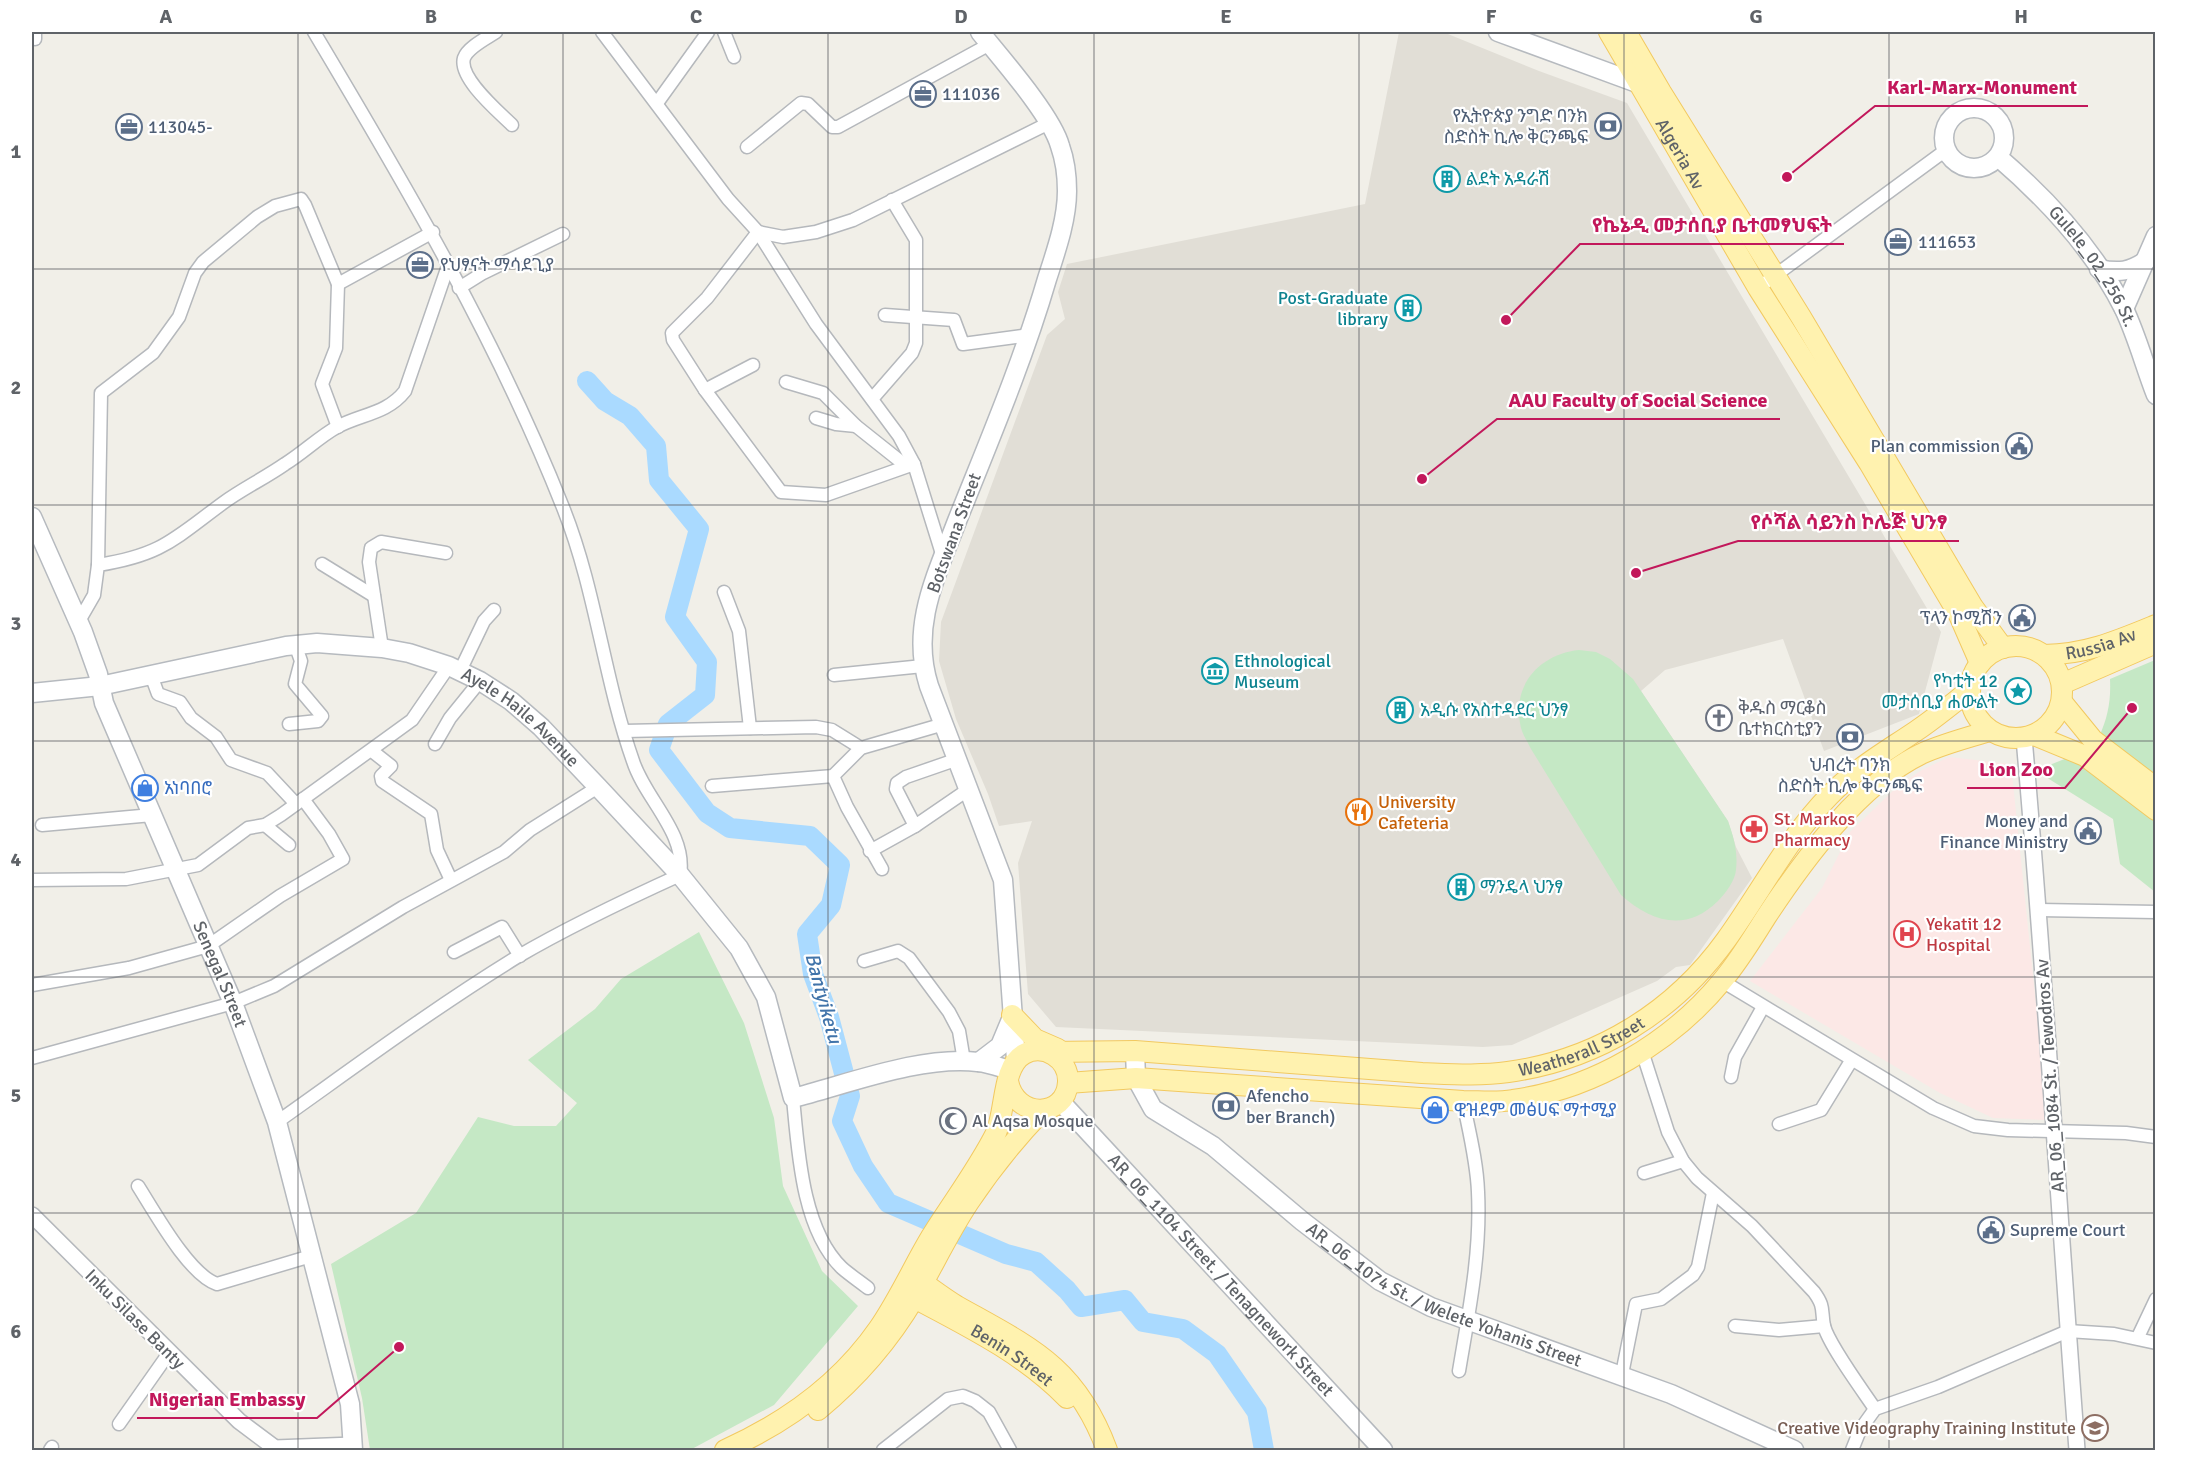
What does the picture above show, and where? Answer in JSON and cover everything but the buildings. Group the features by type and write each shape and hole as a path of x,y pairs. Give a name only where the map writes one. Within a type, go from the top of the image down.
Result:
{"main road":[{"path":"1498,32 1661,92"},
{"name":"Algeria Av","path":"1609,32 1637,84 1758,288 1923,538"},
{"name":"Algeria Av","path":"1626,32 1806,324 1923,538"},
{"name":"Botswana Street","path":"985,38 1049,123 1060,143 1067,192 1059,238 1030,335 943,558 922,626 923,666 1003,880 1012,1015 1011,1070"},
{"path":"1968,107 1983,108 1996,116 2004,129 2005,144 1998,157 1989,165 1976,169 1964,167 1953,160 1946,150 1944,137 1947,123 1956,113 1968,107"},
{"name":"Gulele_02_256 St.","path":"1998,157 2059,213 2098,269 2124,309 2156,395"},
{"path":"2124,309 2156,236"},
{"path":"2098,269 2122,272 2133,269 2147,260"},
{"name":"Senegal Street","path":"32,517 79,621 94,659 104,703 233,1003 277,1122 350,1404 348,1447"},
{"path":"1923,538 2002,648"},
{"path":"1923,538 1968,630 1980,663"},
{"name":"Russia Av","path":"2044,655 2073,654 2094,650 2156,625"},
{"name":"Ayele Haile Avenue","path":"32,693 100,686 295,644 316,643 409,652 455,668 480,681 511,701 541,727 680,875 739,948 766,997 793,1098"},
{"name":"Russia Av","path":"2062,693 2156,643"},
{"path":"2156,788 2093,740 2062,693 2056,668 2044,655 2024,646 2002,648 1980,663 1972,676 1970,690 1975,713 1990,731 2006,738 2029,737 2085,756 2156,810"},
{"name":"Weatherall Street","path":"1056,1052 1135,1051 1422,1073 1466,1074 1508,1072 1554,1063 1587,1051 1612,1040 1656,1013 1699,975 1827,797 1852,774 1916,732 1970,690"},
{"path":"2029,737 2047,728 2056,716 2062,693"},
{"path":"1011,1070 1015,1100 1032,1110 1057,1098 1136,1078 1463,1101 1500,1101 1539,1095 1608,1070 1642,1051 1691,1013 1722,981 1821,841 1844,814 1894,772 1919,755 1953,741 1990,731"},
{"path":"1827,797 1844,814"},
{"path":"961,1201 1010,1143 1057,1098 1064,1065 1056,1052 1035,1039 1012,1015 1000,1046 972,1062"},
{"path":"725,1450 783,1421 810,1401 854,1359 912,1287 932,1255 997,1131 1003,1114 1011,1070 1031,1051 1056,1052"},
{"path":"1135,1051 1136,1078"},
{"path":"793,1098 898,1070 972,1062 1011,1070"},
{"name":"AR_06_1074 St. / Welete Yohanis Street","path":"1136,1078 1153,1109 1213,1146 1302,1221 1380,1281 1407,1296 1467,1320 1622,1374 1794,1450"},
{"name":"AR_06_1104 Street. / Tenagnework Street","path":"1057,1098 1383,1450"},
{"path":"932,1255 943,1289 957,1314"},
{"path":"912,1287 957,1314"},
{"path":"754,1450 812,1415 846,1387 894,1328 912,1287"},
{"path":"894,1328 917,1318 957,1314"},
{"name":"Benin Street","path":"957,1314 1011,1350 1050,1380 1067,1398 1082,1421 1094,1450"},
{"name":"Benin Street","path":"957,1314 1035,1350 1052,1364 1070,1382 1089,1410 1107,1450"}],"street":[{"path":"277,1122 465,990 520,956 603,910 680,875 682,861 677,844 633,764 584,571 564,510 522,411 433,232 314,32"},
{"path":"496,32 469,52 464,59 464,68 469,81 512,125"},
{"path":"602,32 728,199 758,232 816,324 899,436 943,558"},
{"path":"657,103 708,32"},
{"path":"724,32 734,57"},
{"path":"747,147 801,103 808,104 832,128 838,127 985,38"},
{"path":"758,232 783,237 816,232 853,220 1049,123"},
{"path":"1758,288 1946,150"},
{"path":"79,621 94,595 98,564 101,393 153,352 179,317 195,273 204,262 256,217 275,206 301,199 338,284 339,316 336,348 322,384 338,427"},
{"path":"872,399 912,353 916,343 916,240 892,200"},
{"path":"338,284 433,232"},
{"path":"758,232 707,298 672,333 673,340 705,390 781,492 826,495 910,465"},
{"path":"459,288 483,273 562,234"},
{"path":"98,564 141,557 177,540 225,501 338,427 385,409 405,391 448,266"},
{"path":"885,315 954,320 963,344 1030,335"},
{"path":"705,390 753,365"},
{"path":"786,382 823,393 856,426 910,465"},
{"path":"816,418 836,424 856,426"},
{"path":"382,648 369,555 375,543 381,542 446,553"},
{"path":"322,564 374,596"},
{"path":"724,592 739,631 750,728"},
{"path":"32,880 126,879 198,865 248,828 265,825 299,802 372,751 415,717 455,668 484,621 494,610"},
{"path":"289,724 318,721 322,716 296,684 301,661 295,644"},
{"path":"834,675 923,666"},
{"path":"32,986 129,969 208,946 280,896 343,859 329,834 299,802 267,774 227,756 216,737 191,718 183,704 158,694 151,675"},
{"path":"435,744 450,718 480,681"},
{"path":"712,786 833,776 861,748 944,724"},
{"path":"624,731 682,732 816,727 832,730 861,748"},
{"name":"AR_06_1084 St. / Tewodros Av","path":"2029,737 2052,1130 2077,1450"},
{"path":"372,751 391,766 381,777 382,781 426,810 433,818 437,850 451,880"},
{"path":"915,826 896,789 897,783 906,777 958,759"},
{"path":"833,776 882,869"},
{"path":"32,1058 233,1003 274,986 403,906 504,852 537,825 598,787"},
{"path":"870,850 915,826 969,789"},
{"path":"42,825 152,815"},
{"path":"265,825 288,845"},
{"path":"2039,910 2156,912"},
{"path":"454,952 502,927 520,956"},
{"path":"864,961 898,951 909,958 954,1021 972,1062"},
{"path":"1722,981 1933,1108 1974,1126 2126,1133 2156,1137"},
{"path":"1731,1077 1735,1058 1763,1007"},
{"path":"1642,1051 1668,1132 1683,1161 1713,1193 1752,1226 1814,1292 1822,1303 1824,1326 1851,1374 1875,1409"},
{"path":"1779,1124 1821,1110 1851,1060"},
{"path":"793,1098 805,1189 821,1238 841,1267 867,1288"},
{"path":"1459,1371 1476,1277 1478,1190 1463,1101"},
{"path":"1644,1173 1683,1161"},
{"path":"138,1186 169,1236 207,1281 217,1284 311,1256"},
{"path":"1622,1374 1636,1304 1661,1299 1693,1275 1698,1267 1713,1193"},
{"name":"Inku Silase Banty","path":"32,1215 238,1421 274,1449 348,1447"},
{"path":"2138,1337 2156,1299"},
{"path":"1735,1326 1779,1330 1824,1326"},
{"path":"1852,1450 1860,1430 1875,1409 1938,1387 2068,1331 2087,1330 2138,1337 2156,1343"},
{"path":"119,1424 169,1353"},
{"path":"883,1450 948,1399 963,1396 975,1401 989,1412 1010,1450"}],"shaded area":[{"path":"1399,32 1443,32 1539,71 1627,103 1941,632 1919,714 1824,751 1783,639 1665,670 1641,691 1728,821 1736,847 1752,878 1690,965 1676,967 1657,981 1512,1045 1483,1047 1056,1027 1028,994 1018,863 1032,821 999,826 956,719 939,661 941,622 1047,335 1065,319 1058,292 1067,264 1365,204"},
{"name":"Yekatit 12 Hospital","path":"1949,757 2011,764 2048,1120 1993,1118 1940,1093 1750,981 1822,888 1850,832 1898,786 1922,770"}],"green space":[{"path":"1579,650 1596,652 1610,659 1633,679 1728,821 1736,851 1734,878 1718,901 1694,917 1669,920 1656,917 1644,912 1621,895 1523,733 1519,709 1526,683 1542,664 1553,657"},
{"path":"2155,660 2155,778 2099,737 2108,709 2110,679"},
{"path":"2072,756 2155,818 2155,892 2120,864 2113,819 2041,774 2052,764"},
{"path":"699,932 744,1023 774,1118 783,1186 822,1271 858,1306 774,1405 690,1450 370,1450 362,1398 331,1264 416,1213 478,1117 514,1126 556,1126 577,1103 528,1060 595,1009 621,979"}],"waterway":[{"name":"Bantyiketu","path":"587,381 605,401 630,416 656,446 659,480 699,529 675,617 707,662 705,695 668,724 659,750 707,813 730,828 810,836 840,865 831,905 807,934 813,974 829,1017 850,1096 842,1121 863,1166 888,1203 1006,1254 1036,1262 1067,1290 1081,1307 1125,1300 1143,1322 1183,1329 1217,1354 1257,1412 1264,1450"}],"place":[{"name":"111036","path":"923,94"},
{"name":"የኢትዮጵያ ንግድ ባንክ ስድስት ኪሎ ቅርንጫፍ","path":"1608,126"},
{"name":"113045-","path":"129,127"},
{"name":"Karl-Marx-Monument","path":"1787,177"},
{"name":"ልደት አዳራሽ","path":"1447,179"},
{"name":"111653","path":"1898,242"},
{"name":"የህፃናት ማሳደጊያ","path":"420,265"},
{"name":"Post-Graduate library","path":"1408,308"},
{"name":"የኬኔዲ መታሰቢያ ቤተመፃህፍት","path":"1506,320"},
{"name":"Plan commission","path":"2019,446"},
{"name":"AAU Faculty of Social Science","path":"1422,479"},
{"name":"የሶሻል ሳይንስ ኮሌጅ ህንፃ","path":"1636,573"},
{"name":"ፕላን ኮሚሽን","path":"2022,618"},
{"name":"Ethnological Museum","path":"1215,671"},
{"name":"የካቲት 12 መታሰቢያ ሐውልት","path":"2018,691"},
{"name":"Lion Zoo","path":"2132,708"},
{"name":"አዲሱ የአስተዳደር ህንፃ","path":"1400,710"},
{"name":"ቅዱስ ማርቆስ ቤተክርስቲያን","path":"1719,718"},
{"name":"ህብረት ባንክ ስድስት ኪሎ ቅርንጫፍ","path":"1850,737"},
{"name":"አነባበሮ","path":"145,788"},
{"name":"University Cafeteria","path":"1359,812"},
{"name":"St. Markos Pharmacy","path":"1754,829"},
{"name":"Money and Finance Ministry","path":"2088,831"},
{"name":"ማንዴላ ህንፃ","path":"1461,887"},
{"name":"Yekatit 12 Hospital","path":"1907,934"},
{"name":"Afencho ber Branch)","path":"1226,1106"},
{"name":"ዊዝደም መፅሀፍ ማተሚያ","path":"1435,1110"},
{"name":"Al Aqsa Mosque","path":"953,1121"},
{"name":"Supreme Court","path":"1991,1230"},
{"name":"Nigerian Embassy","path":"399,1347"},
{"name":"Creative Videography Training Institute","path":"2095,1428"}]}
